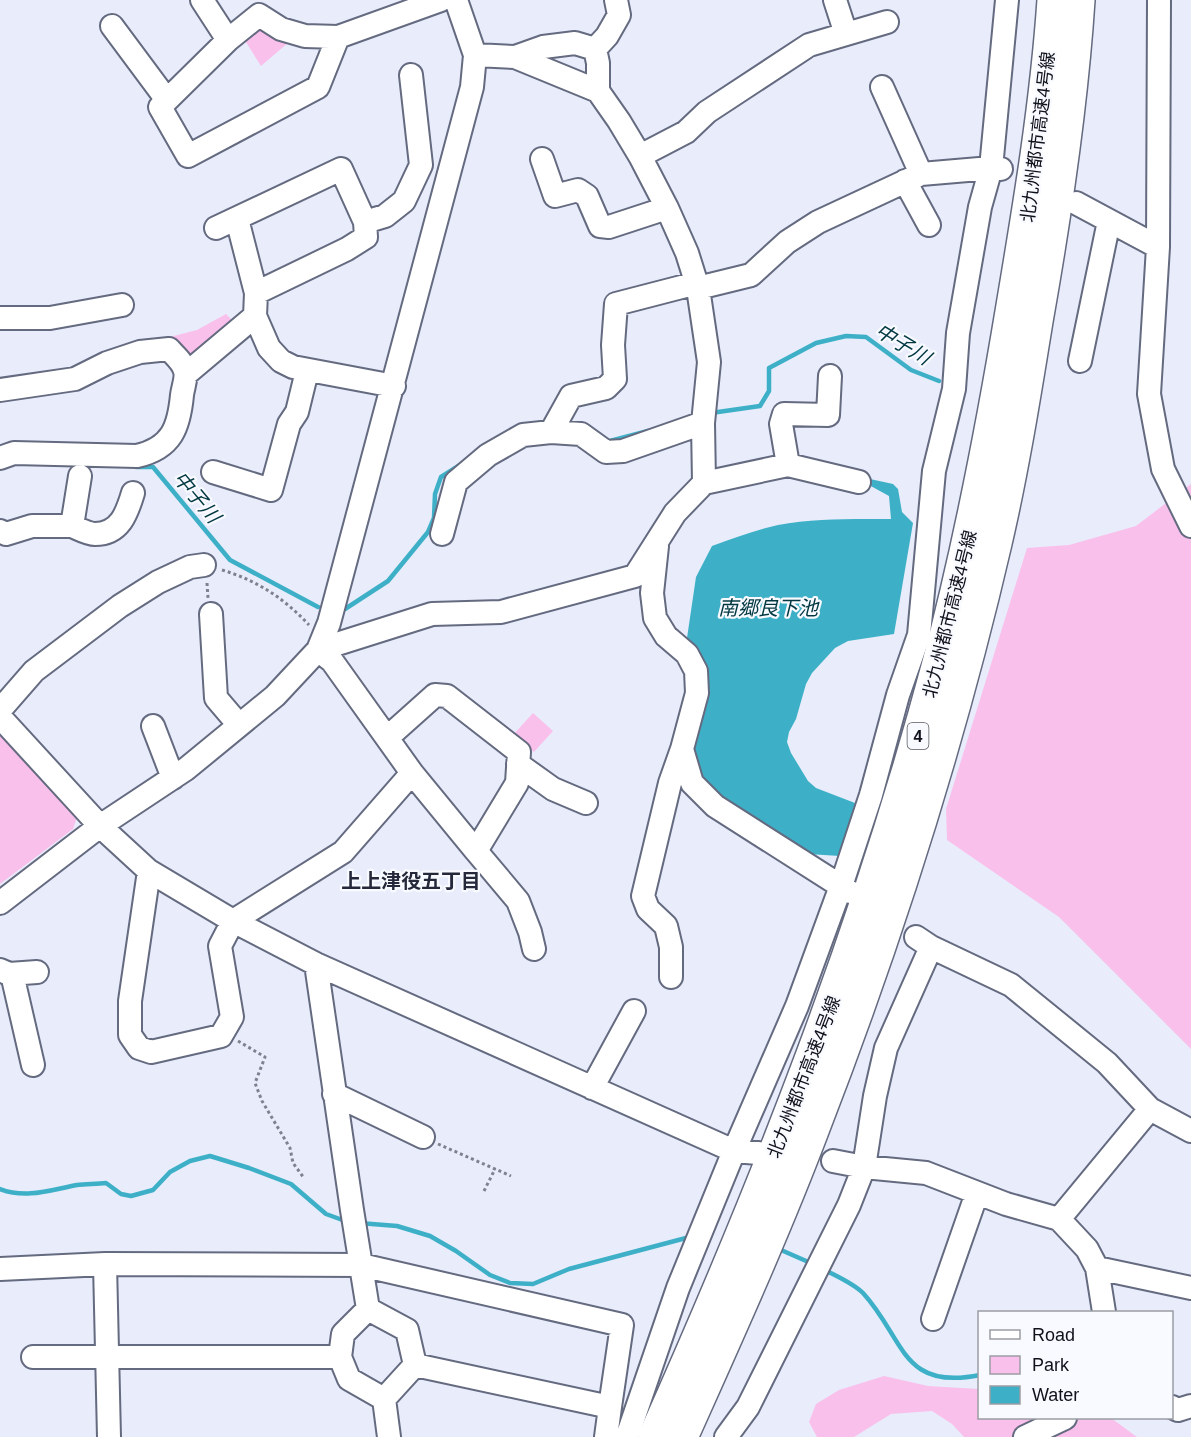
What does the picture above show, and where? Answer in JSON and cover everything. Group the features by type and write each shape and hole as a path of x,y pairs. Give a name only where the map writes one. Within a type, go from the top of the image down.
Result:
{"highway":[{"name":"北九州都市高速4号線","path":"655,1437 742,1237 831,1008 875,879 935,677 971,535 996,409 1030,207 1054,0"},
{"name":"北九州都市高速4号線","path":"681,1437 814,1127 895,897 931,785 963,670 995,541 1055,215 1068,113 1078,0"}],"street":[{"path":"202,0 228,40"},
{"path":"338,37 318,87 188,156 160,107 228,40 259,15 281,29 305,36 338,37 441,0"},
{"path":"0,903 100,826 174,778 275,696 320,644 329,622 394,386 472,87 476,54 456,0"},
{"path":"595,49 607,36 619,15 616,0"},
{"path":"835,0 846,34"},
{"path":"627,1437 678,1288 845,889 898,695 919,635 934,471 954,389 958,333 981,207 996,169 1007,0"},
{"path":"1160,0 1158,247 1149,394 1163,469 1191,526"},
{"path":"640,156 686,132 707,112 809,45 887,22"},
{"path":"111,26 167,100"},
{"path":"515,57 543,47 574,43 595,49"},
{"path":"595,49 598,63 598,91"},
{"path":"476,54 515,57 598,91 640,156 667,208 687,253 698,286 709,362 703,423 704,483"},
{"path":"365,222 385,216 404,201 422,165 411,75"},
{"path":"882,87 929,225"},
{"path":"543,159 555,196 578,190 587,196 600,226 609,227 667,208"},
{"path":"216,228 341,169 365,222 366,237 347,249 256,293"},
{"path":"551,432 571,396 606,388 615,379 613,345 616,304 751,275 787,242 818,222 913,178 996,169"},
{"path":"1076,203 1158,247"},
{"path":"237,219 256,293 255,316 269,348 275,355 292,368 394,386"},
{"path":"1080,361 1109,221"},
{"path":"0,318 50,318 122,305"},
{"path":"186,374 255,316"},
{"path":"0,390 75,379 107,363 140,352 169,349 182,364 186,374 177,424 170,439 151,453 137,456 14,453 0,458"},
{"path":"213,472 271,490 289,424 297,412 307,371"},
{"path":"788,465 781,424 784,414 828,415 831,376"},
{"path":"442,534 456,482 488,455 523,435 551,432 581,434 606,452 622,451 703,423"},
{"path":"320,644 432,614 501,612 635,576 675,513 704,483 788,465 859,482"},
{"path":"72,526 80,476"},
{"path":"0,531 6,534 32,526 72,526 94,534 111,531 125,518 133,493"},
{"path":"657,539 652,593 655,618 666,636 687,654 696,671 697,693 682,750 670,783 643,896 648,909 666,926 671,947 671,976"},
{"path":"0,710 34,671 120,606 158,582 190,567 204,565"},
{"path":"211,614 216,698 239,725"},
{"path":"320,644 412,773 518,901 534,949"},
{"path":"388,738 435,695 447,696 519,752 517,783 476,851"},
{"path":"0,717 100,826 149,871 233,921 316,964 734,1151 758,1152"},
{"path":"153,726 174,778"},
{"path":"682,750 692,783 715,806 845,889"},
{"path":"518,764 553,789 585,803"},
{"path":"149,871 130,1001 130,1035 139,1048 151,1052 221,1036 232,1017 220,946 233,921 343,852 412,773"},
{"path":"726,1437 748,1407 849,1205 864,1167 875,1096 886,1048 924,942 1011,985 1107,1063 1150,1109 1191,1131"},
{"path":"316,964 368,1309"},
{"path":"33,1065 6,972 37,972"},
{"path":"592,1088 634,1011"},
{"path":"334,1094 423,1137"},
{"path":"1059,1219 1150,1109"},
{"path":"833,1161 864,1167 926,1173 1006,1204 1059,1219 1087,1249 1096,1268 1104,1311"},
{"path":"933,1319 977,1193"},
{"path":"105,1264 109,1437"},
{"path":"0,1269 105,1264 361,1265 622,1325 606,1437"},
{"path":"1096,1268 1191,1288"},
{"path":"368,1309 343,1334 340,1357 350,1379 384,1400"},
{"path":"368,1309 407,1330 415,1365"},
{"path":"33,1357 340,1357"},
{"path":"415,1365 610,1407"},
{"path":"389,1437 384,1400 415,1365"},
{"path":"1173,1408 1178,1410 1191,1406"},
{"path":"1025,1437 1063,1419"}],"path":[{"path":"211,614 204,565 228,572 268,589 293,608 320,644"},
{"path":"224,1032 265,1057 255,1083 262,1101 290,1148 293,1164 304,1178"},
{"path":"423,1137 511,1176"},
{"path":"484,1191 495,1169"}],"green space":[{"path":"260,22 289,42 261,66 244,39"},
{"path":"226,314 239,327 192,362 166,338 197,330"},
{"path":"1191,484 1191,1049 1059,917 947,840 946,809 1027,548 1069,545 1136,526"},
{"path":"533,713 553,731 534,752 513,735"},
{"path":"0,730 78,814 73,829 0,884"},
{"path":"884,1376 928,1386 978,1389 978,1419 1112,1419 1137,1437 964,1437 952,1424 932,1411 891,1414 854,1437 817,1437 809,1422 816,1404 839,1390"}],"water":[{"name":"南郷良下池","path":"870,479 893,484 898,489 902,512 913,523 894,634 848,641 835,648 812,673 806,684 796,719 789,732 787,742 791,753 808,781 816,788 855,803 840,856 808,854 714,798 688,755 689,649 687,638 696,577 712,546 761,529 806,521 891,519 889,496 869,485"}],"waterway":[{"name":"中子川","path":"711,413 760,406 769,391 769,368 816,343 846,336 866,337 911,370 939,381"},
{"name":"中子川","path":"610,441 648,431"},
{"name":"中子川","path":"345,609 388,581 428,532 434,518 435,494 441,477 460,465"},
{"name":"中子川","path":"136,467 153,467 230,560 318,607"},
{"path":"0,1189 29,1193 106,1183 121,1194 131,1196 153,1190 170,1172 190,1161 210,1156 291,1184 326,1214 348,1222"},
{"path":"359,1223 397,1226 430,1236 490,1275 510,1283 533,1284 569,1269 686,1238"},
{"path":"781,1250 813,1264"},
{"path":"823,1269 863,1293 908,1357 919,1368 934,1375 954,1378 978,1375"}],"district":[{"name":"上上津役五丁目","path":"411,881"}]}
